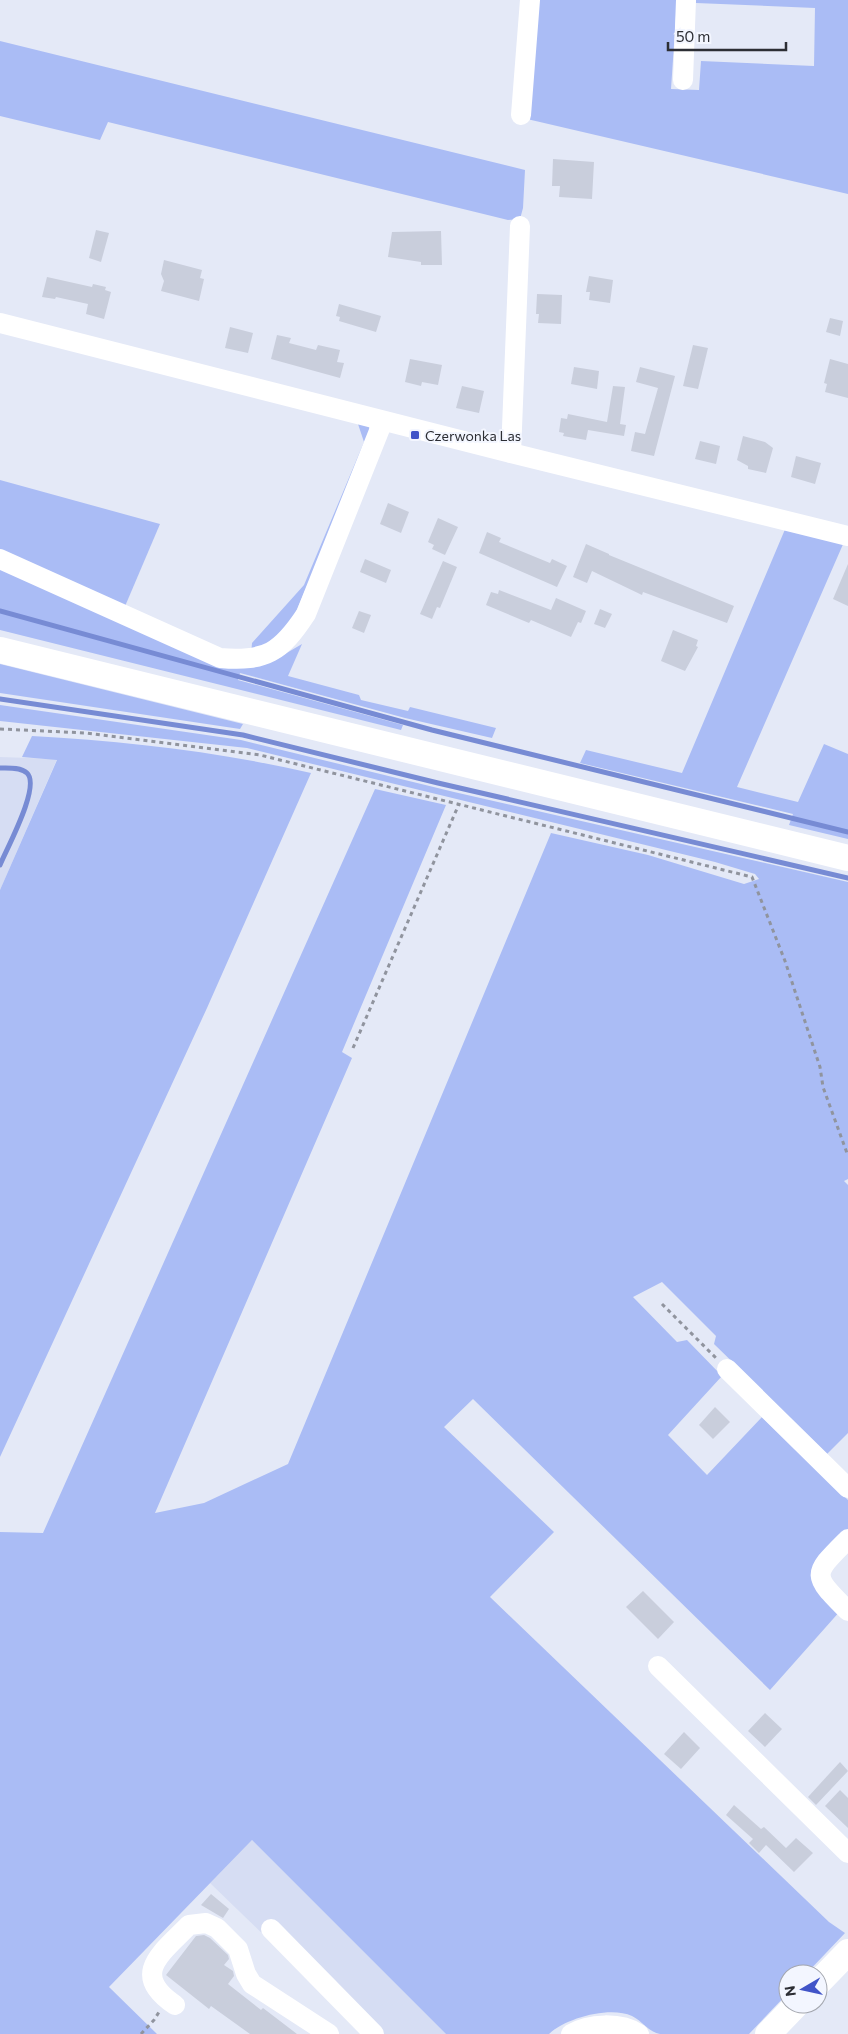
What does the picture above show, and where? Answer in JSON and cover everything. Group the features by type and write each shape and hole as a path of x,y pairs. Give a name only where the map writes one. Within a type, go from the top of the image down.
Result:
{"main road":[{"path":"0,650 848,858"},
{"path":"828,1973 848,1952"},
{"path":"768,2034 787,2014"}],"street":[{"path":"521,115 530,0"},
{"path":"683,80 686,0"},
{"path":"511,453 520,226"},
{"path":"0,323 383,421 848,536"},
{"path":"0,560 220,658 244,660 270,653 290,639 306,614 383,421"},
{"path":"727,1369 848,1488"},
{"path":"848,1539 823,1564 820,1572 822,1584 848,1611"},
{"path":"658,1666 848,1853"},
{"path":"171,2001 155,1987 152,1980 151,1970 155,1961 189,1925 206,1923 217,1928 238,1949 252,1984 328,2034 349,2011"},
{"path":"271,1929 349,2011 374,2034"},
{"path":"571,2034 580,2029 606,2025 639,2034"}],"path":[{"path":"0,729 86,734 260,755 752,877 785,961 820,1067 823,1087 848,1156"},
{"path":"354,1048 459,804"},
{"path":"662,1304 727,1369"},
{"path":"141,2034 171,2001"}],"shaded area":[{"path":"534,0 677,0 671,89 699,90 701,61 814,66 815,8 696,3 696,0 848,0 848,194 527,119"},
{"path":"0,41 525,170 523,208 520,219 508,220 108,122 100,140 0,116"},
{"path":"357,421 368,423 371,436 289,628 251,655 252,643 304,585 364,442"},
{"path":"0,480 160,524 123,611 0,555"},
{"path":"786,527 844,542 737,787 798,802 824,744 848,754 848,839 789,825 793,814 580,763 586,750 682,773"},
{"path":"0,566 209,660 273,661 302,644 288,676 359,695 361,700 408,711 410,707 496,728 492,738 405,718 240,673 238,680 403,725 401,730 0,630"},
{"path":"0,664 243,724 240,729 0,693"},
{"path":"0,705 241,740 454,792 848,882 848,1179 844,1181 848,1185 848,1433 827,1454 714,1344 716,1336 662,1282 633,1297 677,1342 687,1340 722,1376 668,1435 707,1475 762,1417 848,1500 848,1532 820,1559 841,1610 770,1690 473,1399 444,1427 554,1532 490,1597 829,1922 845,1933 816,1964 778,1964 778,2004 749,2034 660,2034 632,2016 612,2012 589,2015 577,2019 566,2023 549,2034 446,2034 252,1840 109,1987 157,2034 0,2034 0,1532 43,1533 375,789 446,805 342,1052 352,1058 155,1513 204,1503 288,1464 551,833 648,855 744,884 759,879 755,874 715,862 247,748 0,721"},
{"path":"32,736 173,748 311,773 207,1008 0,1457 0,890 57,760 22,757"},
{"path":"0,757 57,759 0,890"},
{"path":"252,1840 446,2034 366,2034 210,1883"}],"building":[{"path":"553,159 594,162 592,199 559,197 560,186 552,186"},
{"path":"96,230 109,233 101,262 89,258"},
{"path":"441,231 442,265 421,265 421,262 388,257 392,232"},
{"path":"164,260 202,270 200,278 204,279 199,301 161,291 164,281 161,274"},
{"path":"589,276 613,280 610,303 589,300 590,292 586,292"},
{"path":"47,277 92,287 93,284 106,287 105,290 111,292 104,319 86,314 88,304 56,297 55,299 42,297"},
{"path":"537,294 562,295 561,324 538,323 539,314 536,314"},
{"path":"339,304 381,316 376,332 339,321 340,317 336,316"},
{"path":"830,318 843,321 840,336 826,332"},
{"path":"230,327 253,333 248,353 225,348"},
{"path":"277,335 291,338 289,343 316,350 318,345 340,350 337,362 344,363 340,378 271,359"},
{"path":"693,345 708,348 698,389 683,386"},
{"path":"410,359 442,365 438,385 422,382 421,386 405,382"},
{"path":"830,359 848,364 848,398 825,392 827,384 824,383"},
{"path":"574,367 599,371 597,389 571,384"},
{"path":"640,367 675,376 654,456 631,451 635,432 645,434 658,388 636,382"},
{"path":"462,386 484,391 479,413 456,408"},
{"path":"613,386 625,387 620,424 626,425 624,436 588,430 586,440 563,436 564,433 559,432 561,418 567,419 568,414 607,422"},
{"path":"743,436 765,442 773,448 766,473 748,469 748,466 737,460"},
{"path":"700,441 720,446 716,464 695,459"},
{"path":"796,456 821,463 815,484 791,477"},
{"path":"388,503 409,512 401,533 380,524"},
{"path":"438,518 458,527 445,555 432,549 434,545 428,542"},
{"path":"487,532 501,538 499,542 550,563 552,559 567,566 557,587 479,553"},
{"path":"586,544 734,606 727,623 643,592 642,595 592,571 587,583 573,577"},
{"path":"365,559 391,570 386,583 360,572"},
{"path":"443,561 457,567 440,608 437,607 432,619 420,614"},
{"path":"848,564 848,606 833,599"},
{"path":"499,590 551,610 556,598 586,611 581,623 578,622 571,637 531,620 529,623 486,605 491,592 498,594"},
{"path":"600,609 612,614 605,628 594,624"},
{"path":"359,611 371,615 364,633 352,628"},
{"path":"673,630 698,640 696,646 698,647 685,671 661,661"},
{"path":"715,1407 730,1422 713,1439 699,1425"},
{"path":"643,1591 674,1622 658,1639 626,1607"},
{"path":"765,1713 782,1729 765,1747 748,1731"},
{"path":"684,1732 700,1748 681,1769 664,1754"},
{"path":"840,1762 848,1771 816,1805 808,1797"},
{"path":"840,1790 848,1798 848,1828 825,1806"},
{"path":"734,1805 761,1829 764,1827 786,1848 796,1838 813,1853 794,1872 766,1845 759,1853 749,1843 753,1839 726,1815"},
{"path":"211,1894 229,1909 223,1918 201,1905"},
{"path":"204,1935 210,1938 228,1955 229,1959 224,1965 233,1971 234,1976 228,1984 261,2010 263,2008 297,2034 250,2034 211,2006 209,2009 166,1975 196,1936"}],"waterway":[{"path":"0,611 432,730 848,832"},
{"path":"0,699 243,735 438,783 848,878"},
{"path":"0,768 21,770 27,773 30,780 30,790 21,818 0,865"}],"place":[{"name":"Czerwonka Las","path":"415,435"}]}
